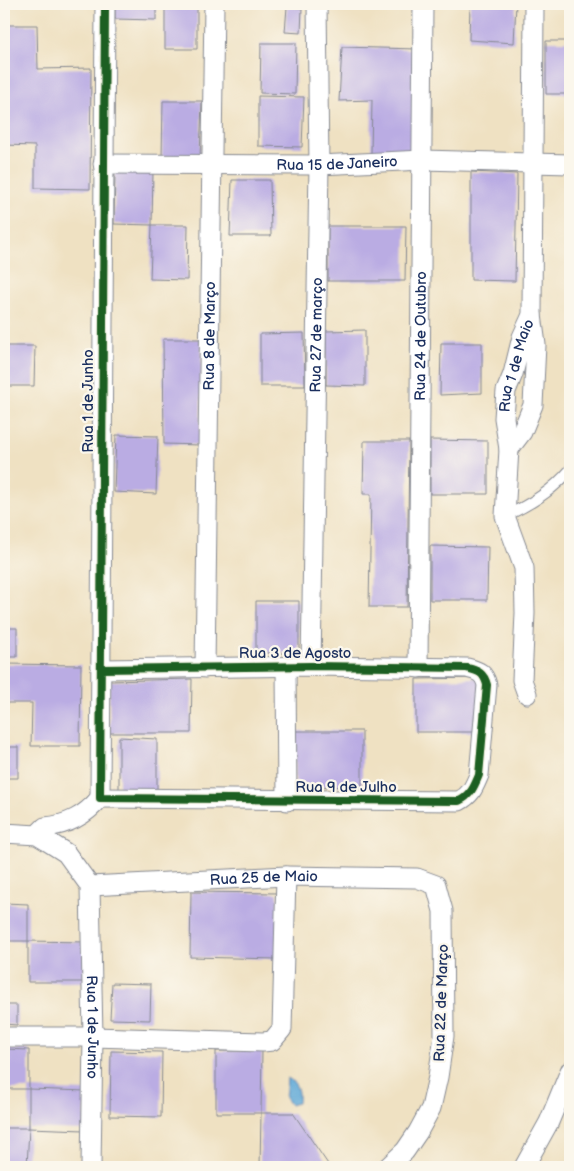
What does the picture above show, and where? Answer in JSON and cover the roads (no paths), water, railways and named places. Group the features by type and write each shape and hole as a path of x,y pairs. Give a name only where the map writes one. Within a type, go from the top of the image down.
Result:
{"street":[{"name":"Rua 1 de Junho","path":"100,798 104,4"},
{"name":"Rua 8 de Março","path":"205,668 214,4"},
{"name":"Rua 27 de março","path":"311,666 319,165 316,4"},
{"name":"Rua 24 de Outubro","path":"418,668 423,4"},
{"name":"Rua 1 de Maio","path":"527,694 522,680 525,613 524,568 505,516 509,449 504,418 506,391 513,374 522,338 532,315 534,4"},
{"name":"Rua 15 de Janeiro","path":"103,164 319,165 423,160 570,164"},
{"path":"509,449 522,432 533,405 536,346 532,315"},
{"name":"Rua 3 de Agosto","path":"102,669 286,666 467,668 480,671 485,677"},
{"path":"286,666 287,800"},
{"name":"Rua 9 de Julho","path":"100,798 459,801 468,796 479,775 487,694 485,677"},
{"path":"37,835 45,827 76,820 93,807 100,798"},
{"path":"4,833 37,835 66,853 90,886"},
{"path":"4,1037 272,1041 282,1029 286,876"},
{"name":"Rua 25 de Maio","path":"90,886 286,876 416,878 436,885"},
{"name":"Rua 22 de Março","path":"388,1167 405,1151 418,1132 431,1108 438,1077 444,1036 443,911 436,885"},
{"name":"Rua 1 de Junho","path":"90,886 93,1037 91,1167"},
{"path":"524,1167 549,1122 570,1071"}],"lane":[{"path":"505,516 542,495 562,480 570,470"}],"water":[{"path":"287,1078 296,1085 298,1103 290,1105 285,1098"}]}
